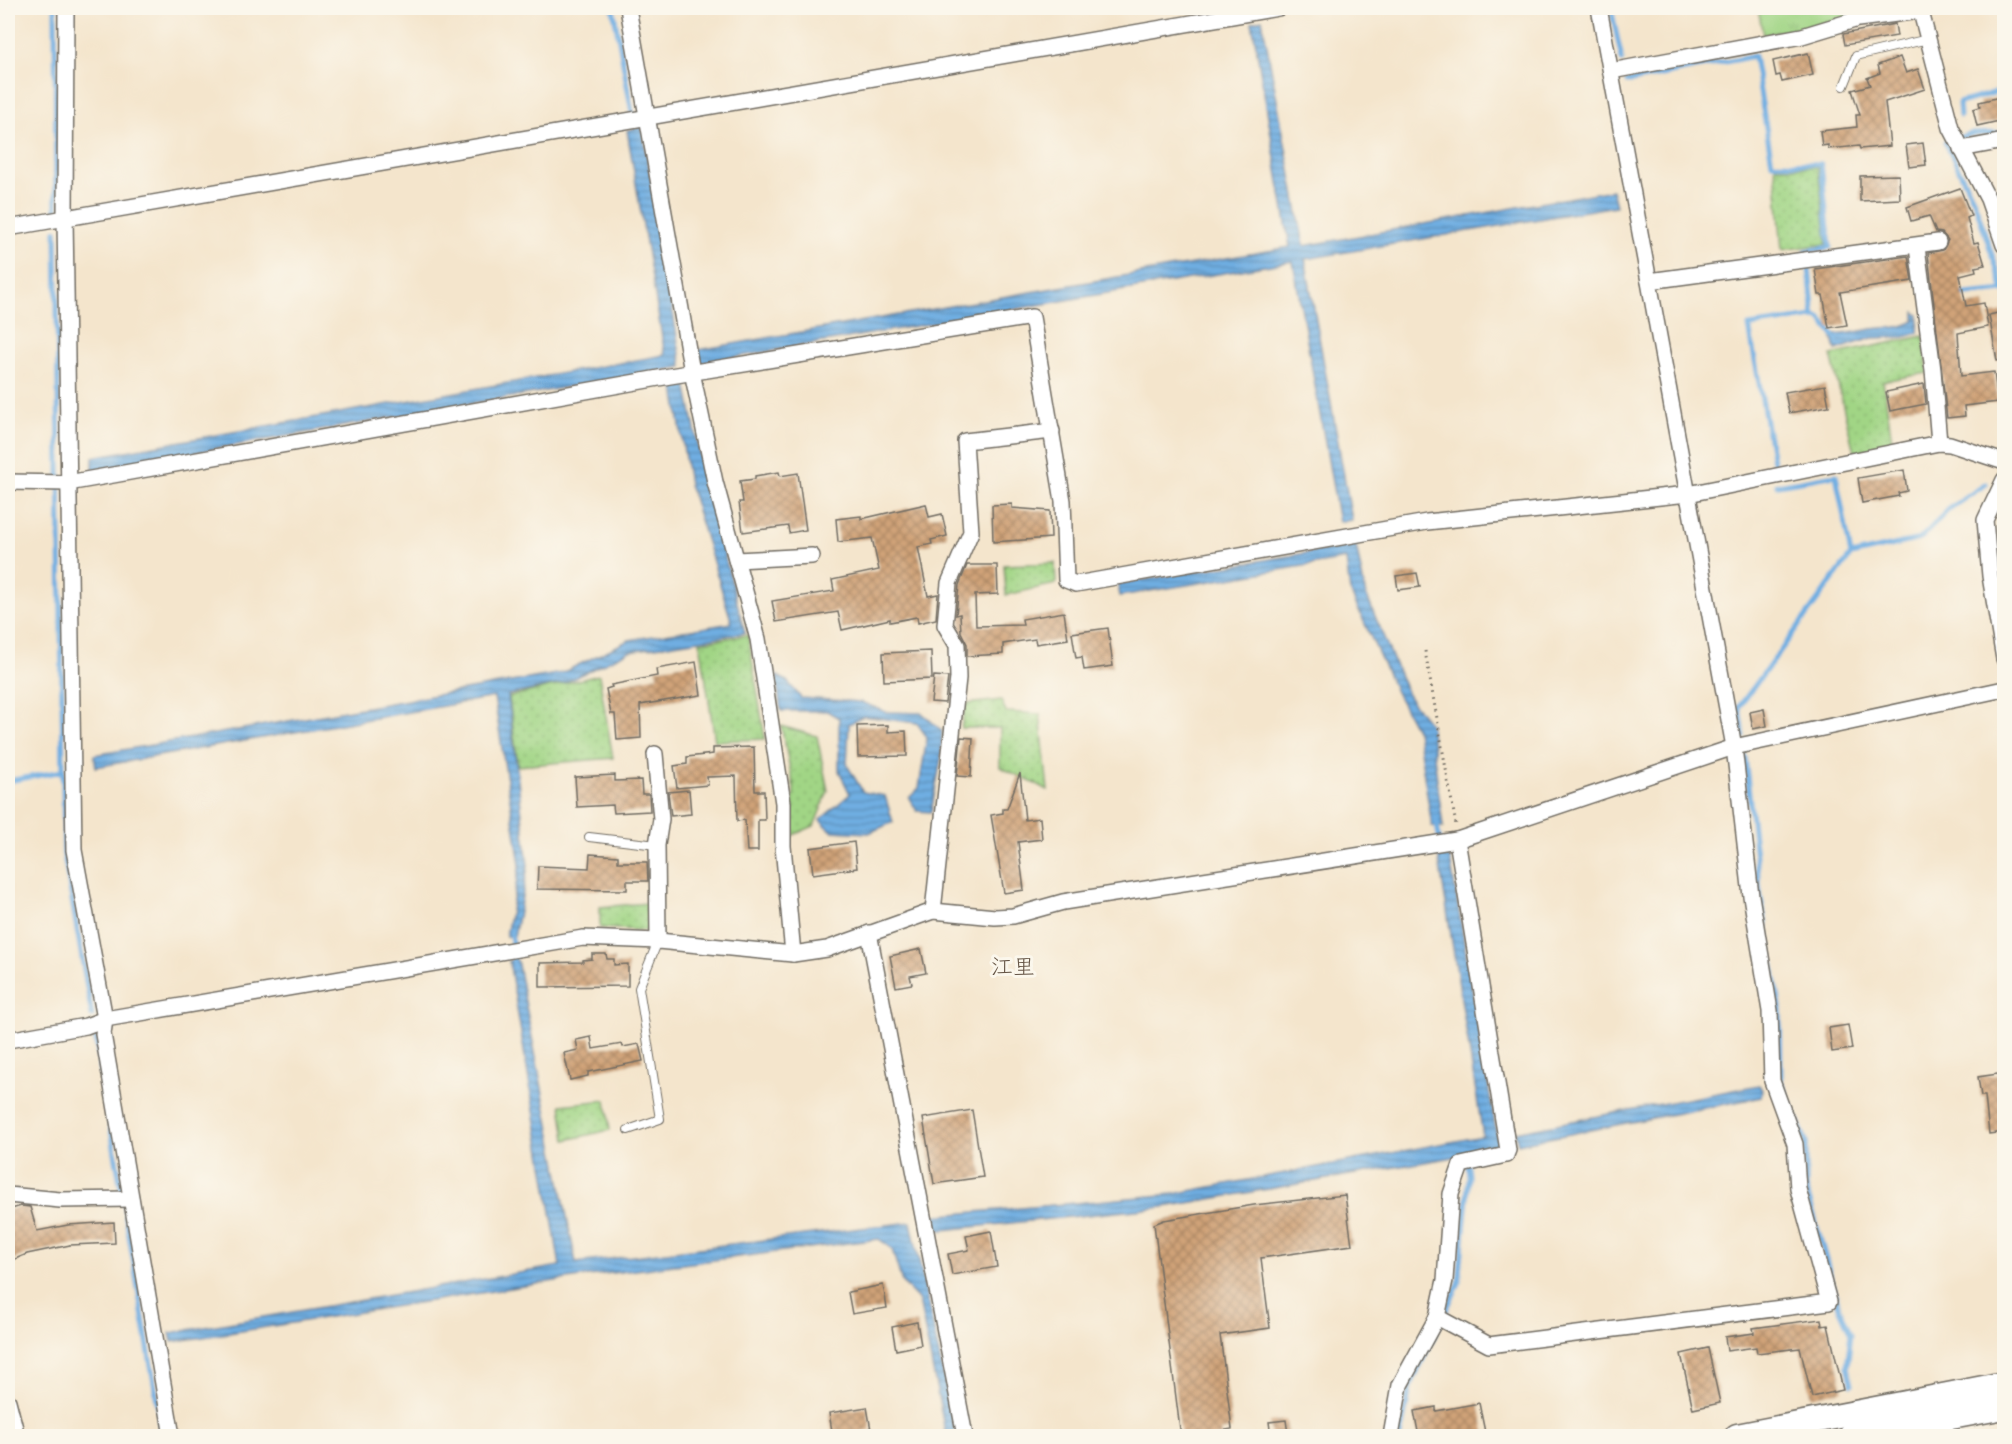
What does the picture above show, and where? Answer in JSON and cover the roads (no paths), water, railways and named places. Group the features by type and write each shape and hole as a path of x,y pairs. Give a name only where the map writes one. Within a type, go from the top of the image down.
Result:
{"highway":[{"path":"1737,1437 2004,1384"},
{"path":"1851,1437 2004,1407"}],"street":[{"path":"66,8 65,217 74,850 105,1019 103,1034 124,1199 172,1437"},
{"path":"628,8 689,373 735,560 758,639 783,803 783,846 793,954"},
{"path":"1442,1322 1489,1345 1829,1302 1798,1189 1795,1144 1772,1081 1770,1011 1751,896 1734,747 1599,8"},
{"path":"8,228 1272,9"},
{"path":"1611,71 1802,36 1858,19 1920,9 1952,128 1988,199 2004,245"},
{"path":"1961,149 2004,141"},
{"path":"1649,281 1917,247 1938,242"},
{"path":"1917,247 1939,443"},
{"path":"8,482 68,483 670,376 1032,317 1063,501 1066,580 1076,584 1427,522 1688,494 1939,443 1950,444 2004,462"},
{"path":"933,911 958,678 957,645 945,625 949,583 971,532 965,441 1052,431"},
{"path":"2004,480 1985,520 1990,576 2004,659"},
{"path":"735,560 812,556"},
{"path":"8,1040 86,1026 105,1019 583,938 658,941 793,954 827,949 933,911 995,917 1013,916 1063,902 1448,840 1734,747 2004,689"},
{"path":"655,754 661,819 657,845 658,941"},
{"path":"1391,1437 1400,1385 1442,1322 1451,1194 1468,1163 1506,1155 1508,1150 1448,840"},
{"path":"869,933 965,1437"},
{"path":"8,1195 60,1200 124,1199"},
{"path":"8,1401 17,1437"},
{"path":"961,1412 976,1437"}],"lane":[{"path":"1844,86 1856,56 1928,39"},
{"path":"589,837 657,845"},
{"path":"628,1130 660,1119 639,988 658,941"}],"water":[{"path":"1262,19 1304,246 1612,190 1616,206 1305,259 1352,520 1339,522 1293,261 701,363 698,350 1290,247 1252,22"},
{"path":"642,127 682,367 93,470 93,457 665,355 627,130"},
{"path":"1915,312 1919,315 1918,333 1904,337 1872,338 1836,350 1832,335 1902,326 1915,321"},
{"path":"686,384 705,481 745,633 629,651 564,683 508,695 528,866 514,937 506,936 520,864 494,697 96,767 94,755 562,673 629,640 732,623 689,484 674,387"},
{"path":"1356,545 1365,592 1409,698 1430,724 1443,827 1432,826 1417,731 1396,692 1350,591 1346,559 1120,596 1118,584"},
{"path":"776,675 787,681 801,698 861,702 886,712 922,713 942,731 941,759 931,812 917,811 909,798 919,788 927,737 917,723 863,716 849,724 847,765 863,792 885,796 893,822 869,833 832,831 820,820 850,794 839,771 839,718 827,711 781,711"},
{"path":"1449,853 1498,1143 1494,1150 1164,1207 933,1231 932,1216 1173,1194 1483,1136 1438,854"},
{"path":"517,960 576,1263 911,1222 956,1436 946,1436 919,1300 902,1282 892,1249 879,1239 580,1277 172,1342 170,1333 560,1266 509,961"},
{"path":"1759,1085 1762,1090 1761,1097 1518,1144 1515,1132"}],"waterway":[{"path":"55,8 56,211"},
{"path":"613,8 633,118"},
{"path":"1611,8 1622,60"},
{"path":"1627,82 1754,56 1772,163 1821,164 1830,247 1806,251"},
{"path":"1960,116 1959,103 2004,90"},
{"path":"2004,133 1971,134 1945,142 1974,200 2004,291"},
{"path":"56,231 64,854 92,1016"},
{"path":"1774,467 1749,326 1814,317 1809,269"},
{"path":"1958,295 2004,290"},
{"path":"1814,317 1820,318 1837,340"},
{"path":"1777,485 1836,475 1851,555"},
{"path":"1743,736 1739,707 1851,555 1920,539 1949,509 1986,484"},
{"path":"1997,551 2004,592"},
{"path":"1745,757 1760,893 1780,1006 1781,1083 1806,1141 1806,1187 1839,1307 1851,1334 1847,1367 1852,1384"},
{"path":"8,781 63,771"},
{"path":"1436,819 1443,860"},
{"path":"511,932 514,968"},
{"path":"95,1035 163,1436"},
{"path":"1400,1436 1410,1387 1459,1283 1469,1176 1466,1148"}],"district":[{"name":"江里","path":"1013,966"}]}
